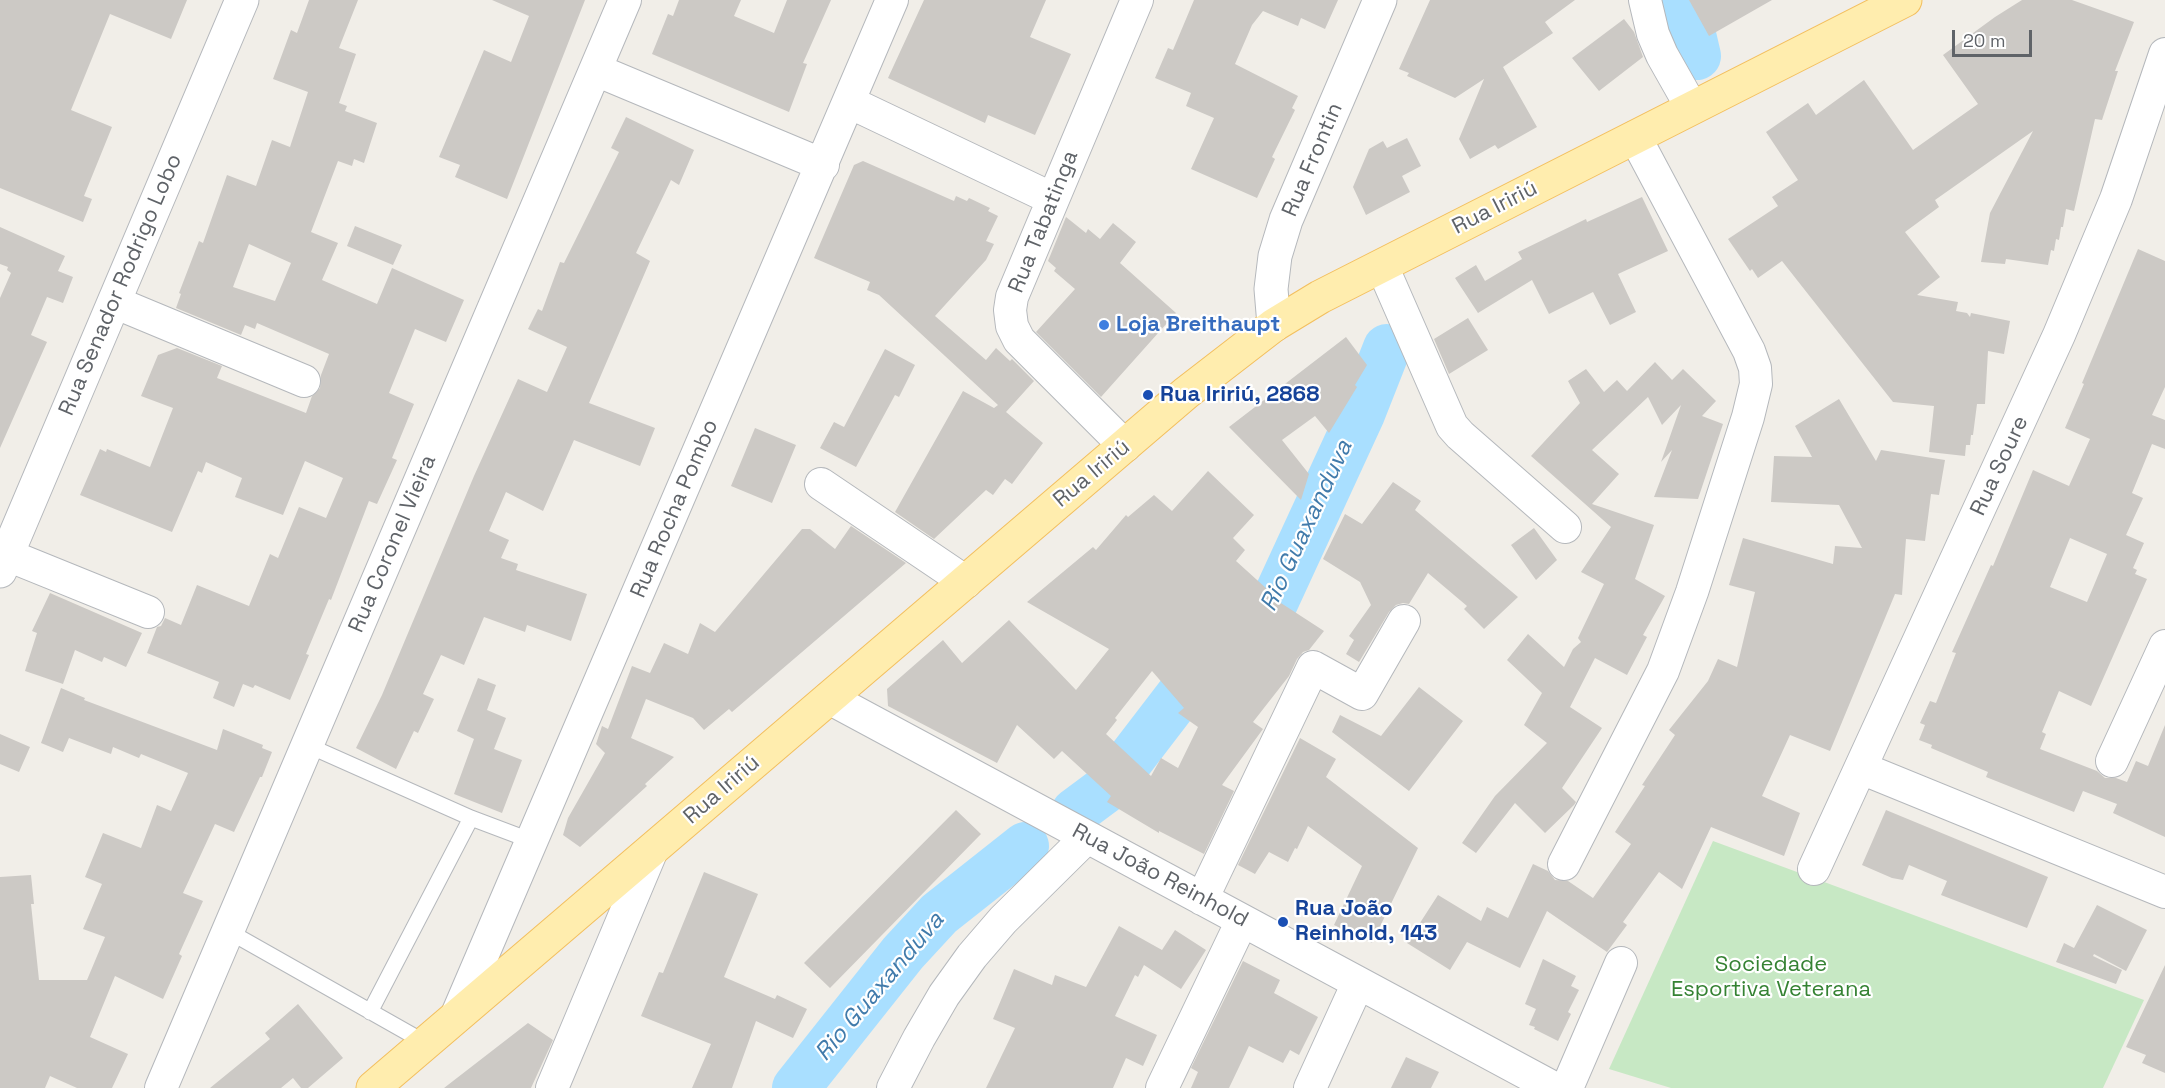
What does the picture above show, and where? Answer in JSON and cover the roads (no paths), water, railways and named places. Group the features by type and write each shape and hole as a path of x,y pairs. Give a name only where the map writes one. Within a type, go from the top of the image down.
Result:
{"main road":[{"name":"Rua Iririú","path":"373,1088 1217,368 1275,325 1320,297 1905,0"}],"street":[{"name":"Rua Senador Rodrigo Lobo","path":"2,559 242,0"},
{"name":"Rua Coronel Vieira","path":"161,1088 625,0"},
{"name":"Rua Rocha Pombo","path":"456,1017 892,0"},
{"name":"Rua Tabatinga","path":"1125,447 1019,340 1012,326 1010,310 1012,297 1137,0"},
{"name":"Rua Frontin","path":"1275,325 1271,289 1275,256 1286,220 1380,0"},
{"path":"1645,0 1653,34 1662,56 1692,108"},
{"name":"Rua Soure","path":"1814,869 2059,335 2116,199 2165,54"},
{"path":"596,70 823,165"},
{"path":"849,102 1053,199"},
{"path":"1564,864 1663,671 1692,592 1748,417 1756,384 1755,368 1749,351 1635,137"},
{"path":"1382,266 1452,426 1565,527"},
{"path":"114,302 304,381"},
{"path":"820,484 966,582"},
{"path":"2,559 148,612"},
{"path":"1202,899 1313,667 1362,694 1404,621"},
{"path":"2112,761 2165,646"},
{"name":"Rua João Reinhold","path":"829,698 1554,1088"},
{"path":"1860,768 2165,892"},
{"path":"893,1088 918,1038 944,995 972,956 1003,920 1067,826"},
{"path":"552,1088 652,850"},
{"path":"1162,1088 1242,921"},
{"path":"1567,1088 1621,963"},
{"path":"1310,1088 1358,983"}],"lane":[{"path":"307,745 471,818 532,841"},
{"path":"370,1012 471,818"},
{"path":"228,931 426,1043"}],"waterway":[{"name":"Rio Guaxanduva","path":"1684,0 1697,56"},
{"name":"Rio Guaxanduva","path":"1075,812 1110,786 1179,696 1267,618 1361,414 1387,348"},
{"name":"Rio Guaxanduva","path":"796,1088 903,953 939,914 1025,846"}],"place":[{"name":"Loja Breithaupt","path":"1104,325"},
{"name":"Rua Iririú, 2868","path":"1148,395"},
{"name":"Rua João Reinhold, 143","path":"1283,922"}],"park label":[{"name":"Sociedade Esportiva Veterana","path":"1771,978"}]}
